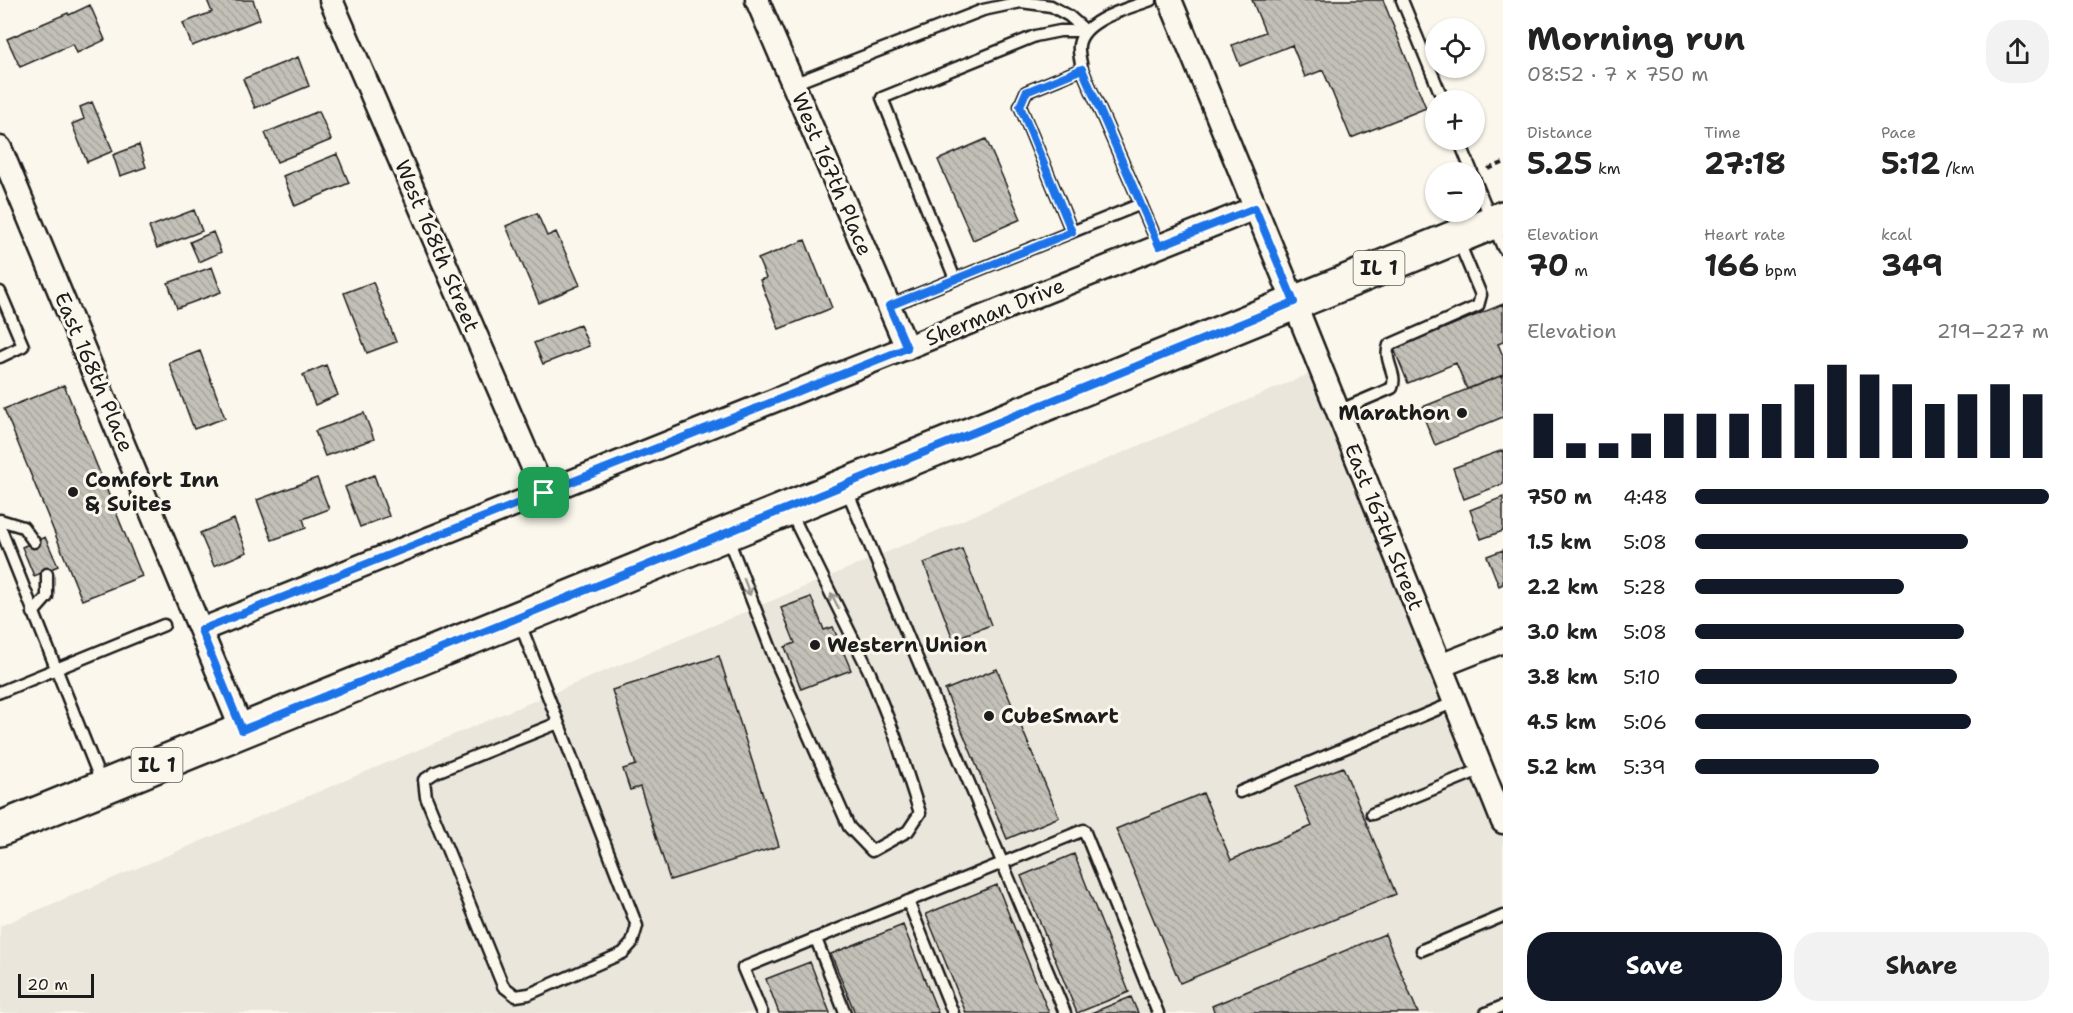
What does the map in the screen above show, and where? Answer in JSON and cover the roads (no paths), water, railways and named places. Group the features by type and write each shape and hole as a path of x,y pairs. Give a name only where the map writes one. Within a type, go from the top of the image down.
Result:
{"main road":[{"name":"IL 1","path":"0,829 1456,237 1500,229"}],"street":[{"name":"West 168th Street","path":"331,0 544,493"},
{"name":"West 167th Place","path":"757,0 907,348"},
{"name":"East 167th Street","path":"1170,0 1503,822"},
{"name":"East 168th Place","path":"0,148 242,730"},
{"name":"Sherman Drive","path":"201,630 1255,208"},
{"path":"1440,666 1503,641"}],"lane":[{"path":"1152,0 1103,18 1086,31 1079,43 1082,69 1159,246"},
{"path":"1402,0 1439,90"},
{"path":"793,84 983,10 1021,2 1051,6 1069,16 1086,31"},
{"path":"955,279 882,98 1035,36 1086,31"},
{"path":"1072,232 1020,106 1026,92 1082,69"},
{"path":"1485,200 1500,229"},
{"path":"889,306 1141,204"},
{"path":"1338,411 1392,388 1395,382 1386,354 1389,345 1478,306 1481,296 1456,237"},
{"path":"0,292 23,346 0,357"},
{"path":"844,485 1065,1013"},
{"path":"726,533 774,657 849,827 872,850 908,831 920,813 895,736 870,673 788,507"},
{"path":"0,520 23,527 34,542"},
{"path":"0,527 103,787"},
{"path":"33,613 47,597 47,574"},
{"path":"517,618 558,723 637,926 632,943 623,953 529,994 516,996 503,986 426,797 424,780 436,772 558,723"},
{"path":"0,692 164,625"},
{"path":"1240,792 1455,702"},
{"path":"1372,814 1482,769"},
{"path":"762,1013 743,968 1084,830 1158,1013"},
{"path":"908,901 953,1013"},
{"path":"1422,950 1503,916"},
{"path":"816,939 845,1013"},
{"path":"1486,1013 1503,1006"}],"place":[{"name":"Marathon","path":"1462,413"},
{"name":"Comfort Inn & Suites","path":"73,492"},
{"name":"Western Union","path":"815,645"},
{"name":"CubeSmart","path":"989,716"}]}
